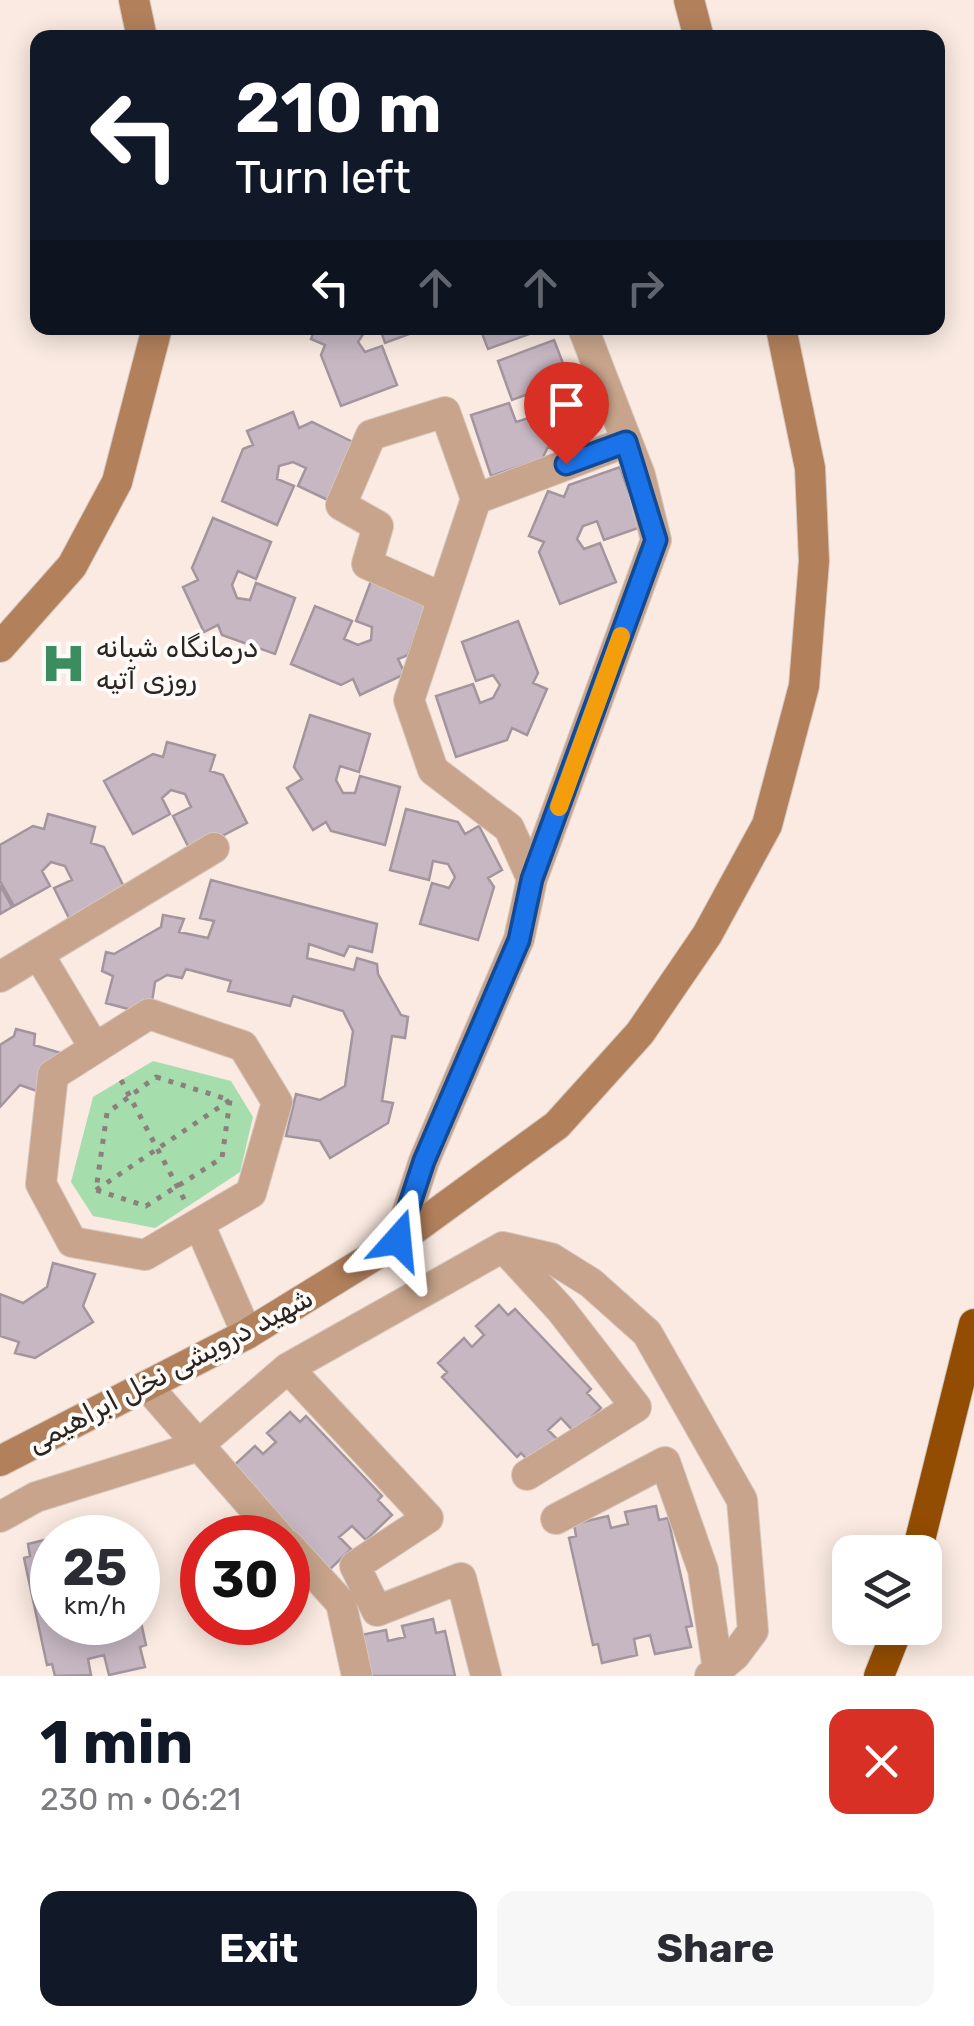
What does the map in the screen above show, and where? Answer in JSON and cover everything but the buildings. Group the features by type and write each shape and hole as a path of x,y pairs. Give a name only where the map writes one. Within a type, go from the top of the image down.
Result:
{"highway":[{"path":"921,1535 974,1324"},
{"path":"879,1676 891,1645"}],"street":[{"path":"134,0 140,30"},
{"path":"689,0 697,30"},
{"path":"0,647 72,566 118,482 156,335"},
{"path":"398,1240 424,1161 519,940 532,879 656,540 626,442 586,335"},
{"name":"شهید درویشی نخل ابراهیمی","path":"0,1461 246,1334 398,1240 557,1124 640,1032 707,935 767,825 804,686 814,561 810,468 782,335"},
{"path":"443,598 367,564 378,526 341,505 371,434 445,412 476,498 443,598 409,700 433,770 509,828 532,879"},
{"path":"476,498 626,442"},
{"path":"0,977 214,848"},
{"path":"39,955 94,1047"},
{"path":"149,1014 243,1046 277,1102 251,1193 200,1226 145,1256 72,1242 41,1184 53,1075 149,1014"},
{"path":"200,1226 246,1334"},
{"path":"503,1247 561,1310 636,1406 527,1475"},
{"path":"0,1517 36,1497 196,1446 288,1368 503,1247 551,1258 591,1283 647,1333 742,1500 753,1631 736,1656 714,1673"},
{"path":"288,1368 428,1518 355,1566 378,1611 460,1578 486,1676"},
{"path":"147,1386 259,1515"},
{"path":"556,1519 665,1462 702,1570 714,1673"},
{"path":"310,1569 341,1603 358,1676"}],"path":[{"path":"96,1190 107,1113 156,1077 230,1100"},
{"path":"121,1080 200,1226"},
{"path":"96,1190 230,1100"},
{"path":"96,1190 146,1206 222,1158 230,1100"}],"green space":[{"path":"153,1061 231,1081 253,1117 240,1172 155,1228 93,1216 71,1182 93,1097"}],"slow traffic":[{"path":"559,807 621,636"}],"place":[{"name":"درمانگاه شبانه روزی آتیه","path":"63,663"}],"route":[{"path":"398,1240 424,1161 519,940 532,879 656,540 640,475 626,442 566,464"}]}
